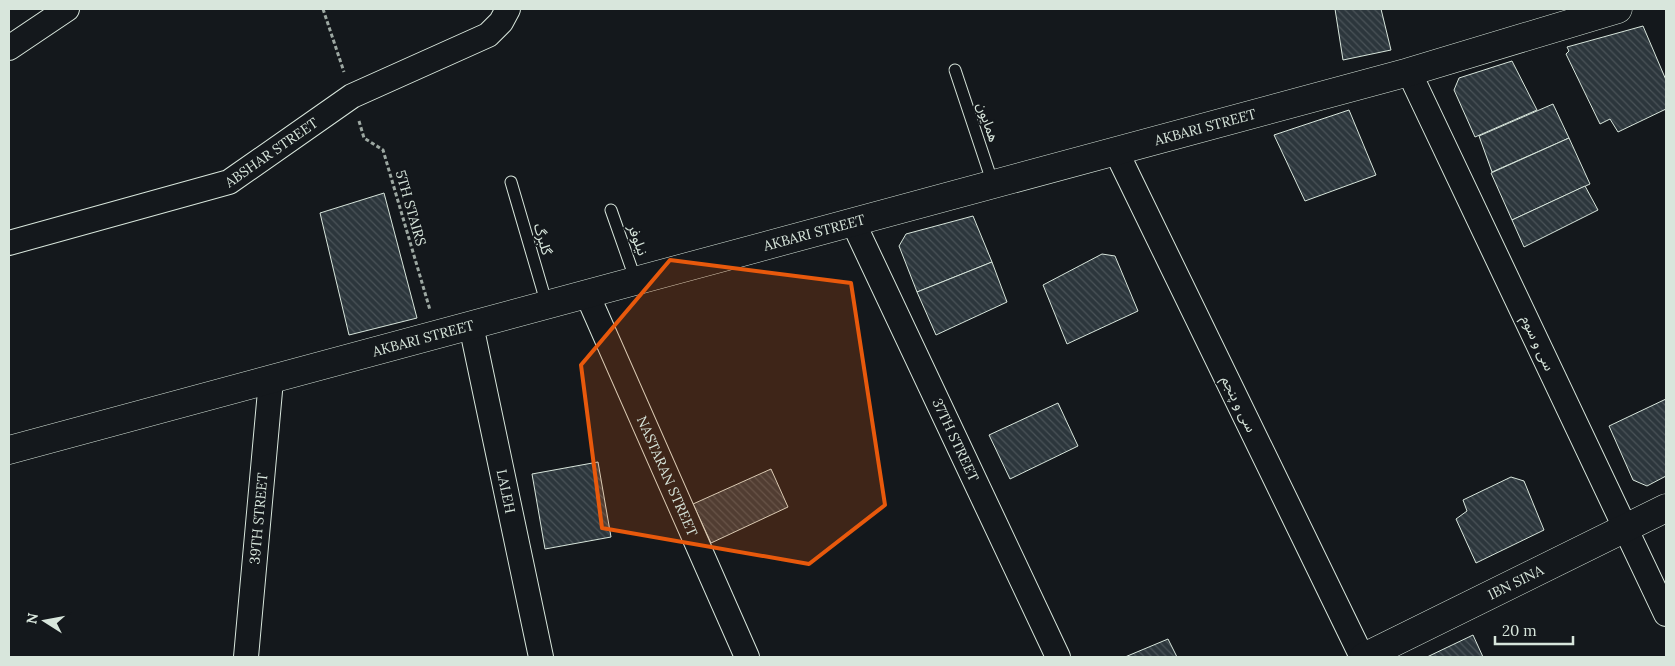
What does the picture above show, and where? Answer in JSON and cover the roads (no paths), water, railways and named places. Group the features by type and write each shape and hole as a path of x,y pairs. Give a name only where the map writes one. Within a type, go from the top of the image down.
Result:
{"street":[{"path":"9,48 67,9"},
{"name":"ABSHAR STREET","path":"9,243 229,182 352,96 488,35 501,22 508,9"},
{"name":"AKBARI STREET","path":"9,450 1409,72 1618,9"},
{"name":"سی و سوم","path":"1409,72 1666,614"},
{"name":"سی و پنجم","path":"1116,151 1363,657"},
{"name":"37TH STREET","path":"853,222 1058,657"},
{"name":"NASTARAN STREET","path":"586,294 747,657"},
{"name":"LALEH","path":"471,325 541,657"},
{"name":"39TH STREET","path":"246,657 270,380"},
{"name":"IBN SINA","path":"1363,657 1666,508"}],"lane":[{"name":"همایون","path":"955,70 993,184"},
{"name":"گلبرگ","path":"511,182 546,305"},
{"name":"نیلوفر","path":"611,210 636,281"}]}
